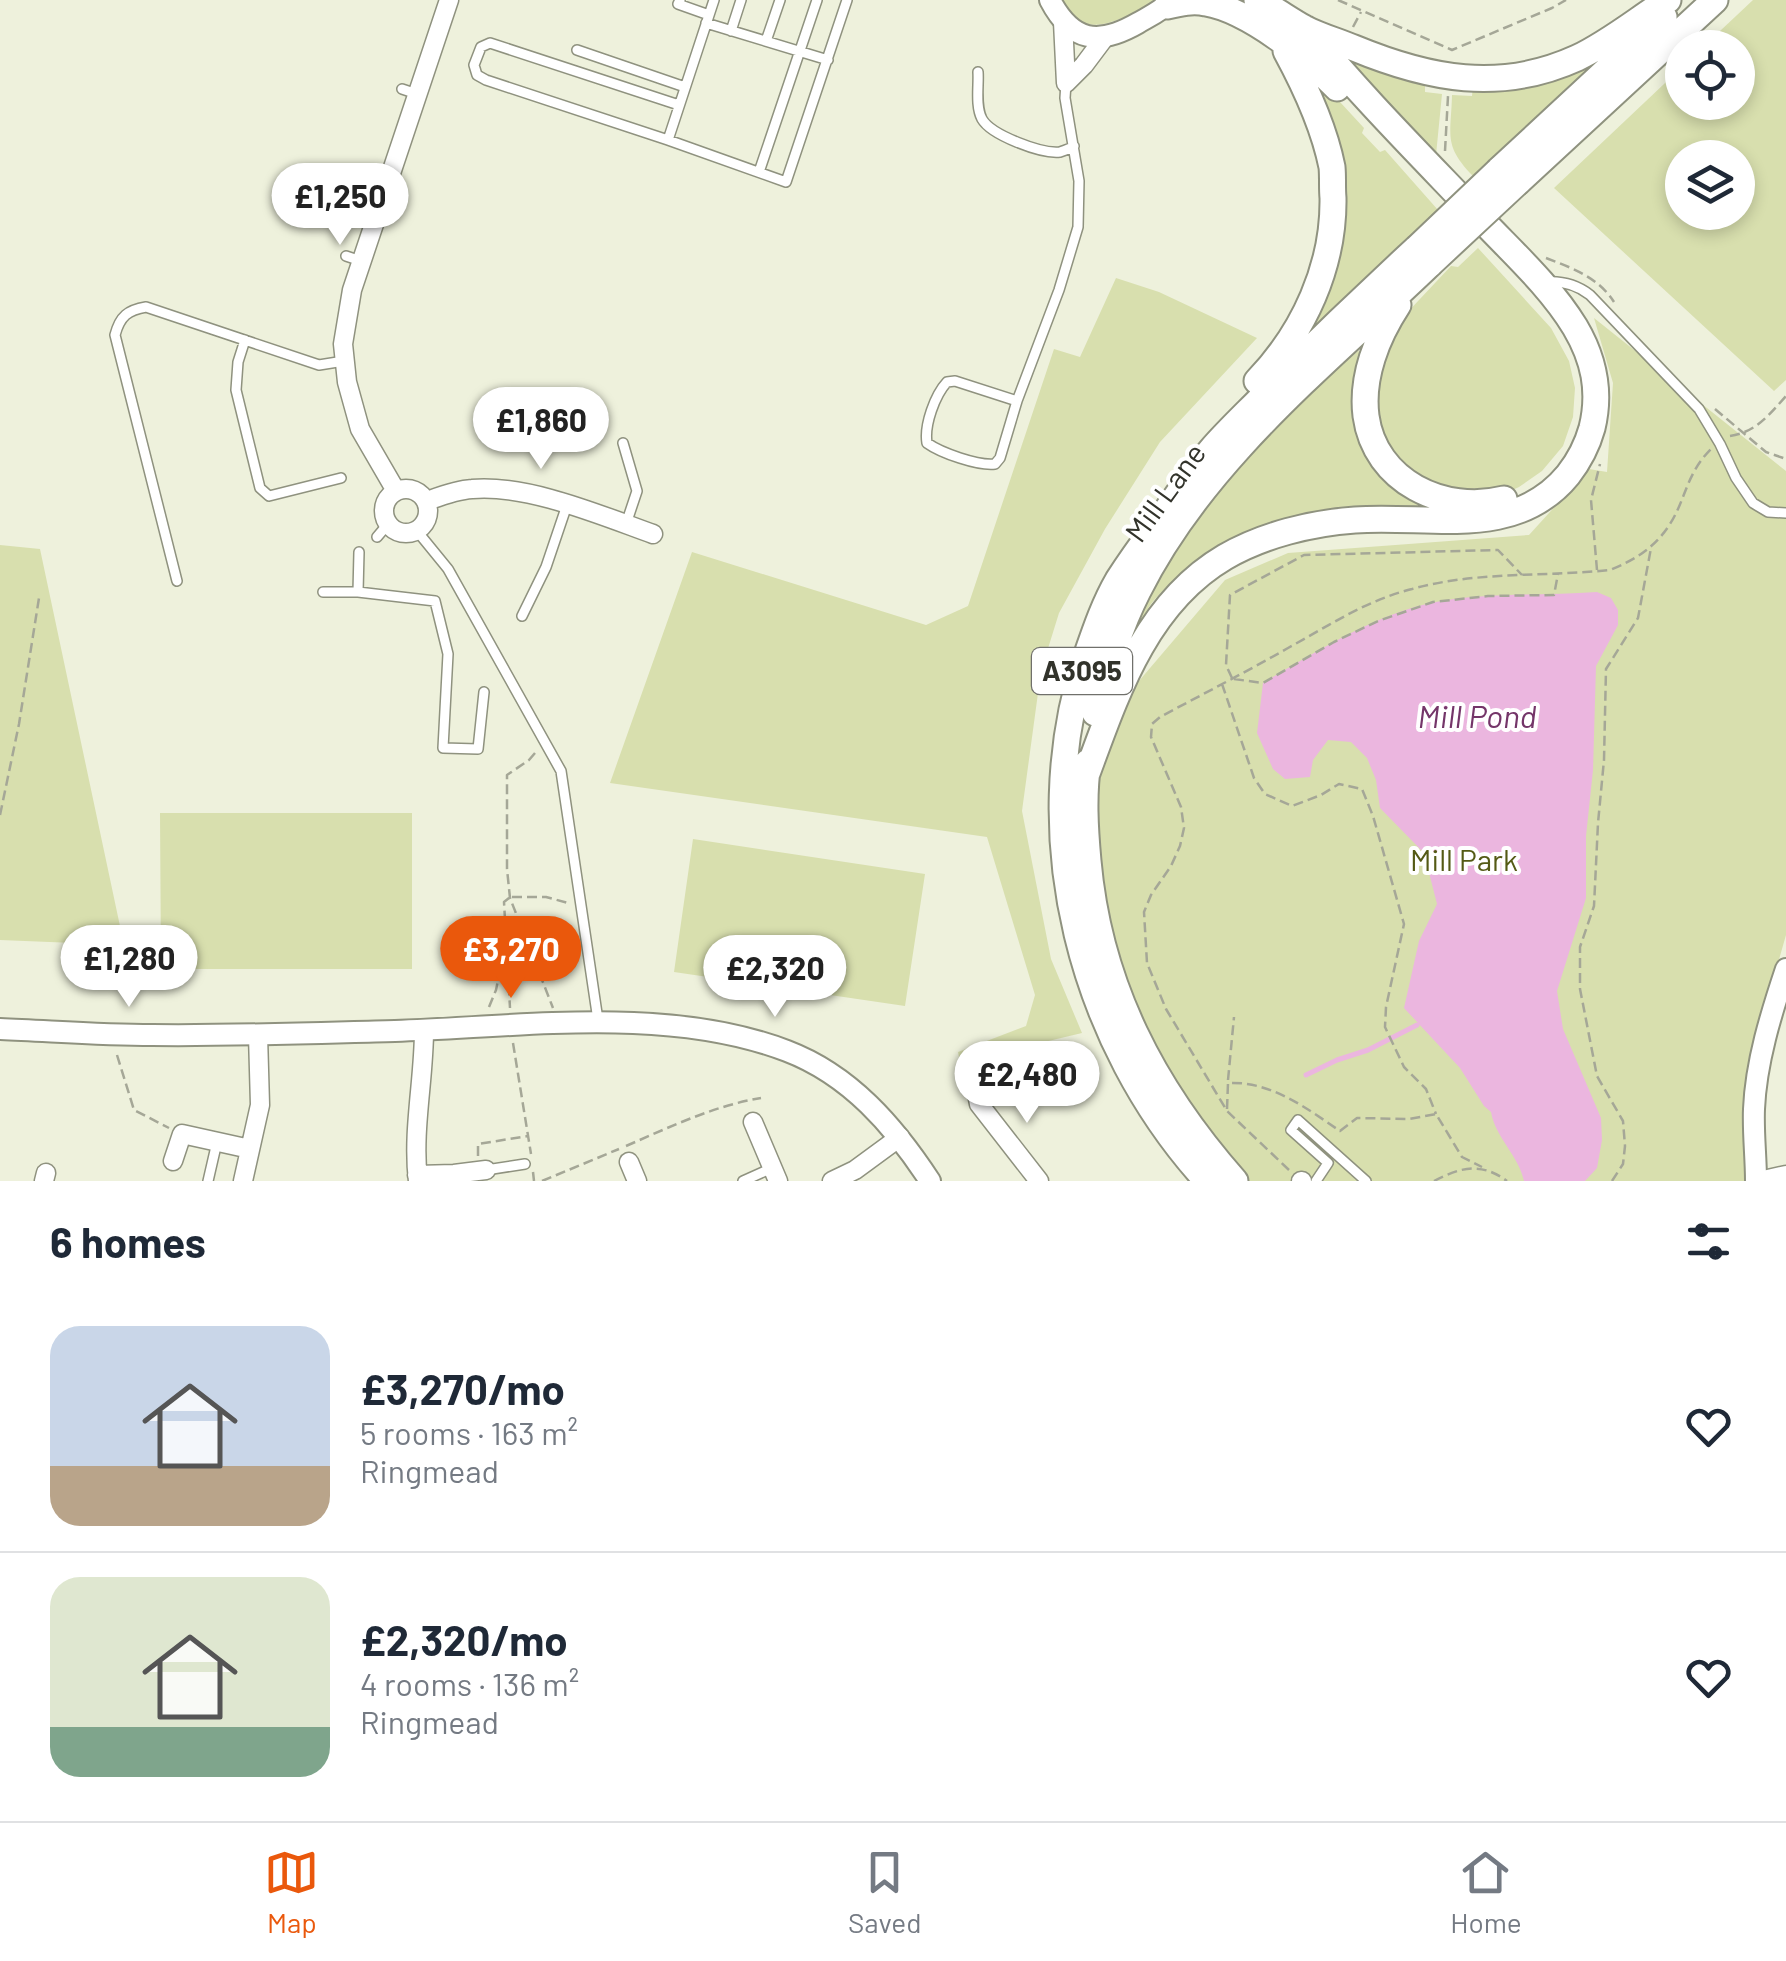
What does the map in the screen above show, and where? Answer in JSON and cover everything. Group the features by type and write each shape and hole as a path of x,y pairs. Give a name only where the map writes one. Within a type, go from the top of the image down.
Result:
{"main road":[{"name":"A3095","path":"1257,0 1306,29 1378,58 1431,75 1468,79 1506,78 1552,68 1599,46 1668,0"},
{"name":"Mill Lane","path":"1235,1181 1189,1125 1141,1048 1112,982 1098,928 1086,842 1086,776 1095,714 1118,637 1138,590 1210,482 1682,0"},
{"name":"Mill Lane","path":"1508,176 1715,0"},
{"name":"A3095","path":"1170,3 1216,5 1255,25 1317,68 1520,282 1548,317 1567,346 1577,374 1578,409 1570,440 1547,474 1509,497 1472,504 1423,493 1394,472 1372,438 1365,403 1371,363 1384,326 1423,261"},
{"name":"A3095","path":"1086,776 1115,697 1141,644 1164,611 1190,584 1224,558 1276,535 1335,522 1470,521 1507,515 1532,505 1563,481 1579,460 1590,434 1596,402 1594,372 1572,322 1306,29"},
{"name":"A3095","path":"1118,581 1142,529 1196,451 1272,366 1305,316 1322,274 1332,234 1332,168 1308,92 1280,42"},
{"name":"Mill Lane","path":"1207,1181 1155,1113 1120,1054 1084,964 1068,888 1063,797 1074,696 1092,640 1118,581 1213,447 1318,340 1423,261"}],"street":[{"path":"396,491 360,429 344,361 346,321 354,258 409,92 449,0"},
{"path":"1050,0 1063,22 1079,34 1105,37 1134,26 1170,3"},
{"path":"1063,22 1066,83"},
{"path":"1066,83 1105,37"},
{"path":"427,502 472,488 500,489 531,494 653,534"},
{"path":"410,489 427,502 428,518 416,531 382,530 384,506 396,491 410,489"},
{"path":"1786,969 1757,1080 1754,1110 1758,1181 1786,1176"},
{"path":"0,1030 258,1035 599,1024 682,1026 792,1052 842,1082 869,1102 900,1137 930,1181"},
{"path":"424,1030 417,1178 454,1178 479,1166"},
{"path":"243,1181 260,1104 258,1035"},
{"path":"976,1088 979,1104 1039,1181"},
{"path":"753,1122 775,1174"},
{"path":"173,1161 182,1134 250,1149"},
{"path":"832,1181 855,1170 900,1137"},
{"path":"629,1162 636,1181"}],"lane":[{"path":"680,0 678,4 731,31 828,60"},
{"path":"668,140 714,0"},
{"path":"731,31 741,0"},
{"path":"766,41 780,0"},
{"path":"759,172 817,0"},
{"path":"679,105 490,43 481,47 474,65 477,75 486,80 786,182 847,0"},
{"path":"577,50 685,87"},
{"path":"978,72 979,110 994,131 1010,140 1053,152 1074,146"},
{"path":"1017,401 955,381 947,382 941,388 926,432 927,443 985,465 996,464 1000,458 1078,227 1079,181 1066,108 1066,83"},
{"path":"1536,282 1570,284 1590,296 1698,409 1753,504 1768,512 1786,512"},
{"path":"177,581 115,334 119,320 132,309 146,306 319,365 344,361"},
{"path":"245,340 236,390 260,488 268,496 341,478"},
{"path":"622,443 637,491 626,524"},
{"path":"522,616 546,567 567,505"},
{"path":"416,531 448,569 560,770 599,1024"},
{"path":"358,592 359,552"},
{"path":"323,592 435,600 448,654 444,748 478,749 484,692"},
{"path":"1316,1181 1328,1163 1291,1130 1298,1120 1366,1181"},
{"path":"208,1181 217,1142"},
{"path":"479,1166 525,1164"},
{"path":"742,1181 775,1174"}],"path":[{"path":"1338,0 1452,50 1566,0"},
{"path":"1743,434 1758,427 1785,397"},
{"path":"1301,1181 1227,1111 1166,1009 1147,963 1144,912 1180,846 1184,828 1181,808 1151,737 1152,724 1382,598 1446,581 1610,570 1634,559 1652,547 1670,524 1699,460 1711,448"},
{"path":"1612,1181 1623,1164 1623,1121 1597,1076 1580,989 1580,947 1594,906 1606,669 1638,618 1652,547"},
{"path":"1232,679 1226,665 1230,594 1304,555 1498,550 1523,576"},
{"path":"1232,679 1263,683 1378,621 1433,602 1554,595 1558,574"},
{"path":"0,815 39,598"},
{"path":"1222,684 1254,778 1265,794 1292,806 1339,784 1362,789 1404,924 1385,1026 1404,1067 1426,1089 1462,1157 1507,1181"},
{"path":"539,747 530,760 506,775 507,869 510,898 554,1014"},
{"path":"510,1012 504,902 510,898 546,898 581,909"},
{"path":"486,1010 506,958"},
{"path":"1227,1111 1234,1016"},
{"path":"479,1166 478,1144 530,1136 514,1042"},
{"path":"117,1053 134,1110 182,1134"},
{"path":"1228,1083 1241,1082 1276,1092 1340,1131 1357,1118 1409,1119 1436,1114"},
{"path":"542,1181 712,1110 761,1098"},
{"path":"1434,1181 1465,1169 1482,1168"}],"green space":[{"path":"1060,0 1158,0 1099,25 1082,22"},
{"path":"1753,0 1786,0 1786,380 1774,391 1554,188 1665,83 1665,120 1755,120 1755,30 1721,30"},
{"path":"1640,24 1473,176 1463,165 1451,139 1452,95 1472,96 1473,85"},
{"path":"1343,53 1425,82 1425,92 1442,94 1436,155 1360,77"},
{"path":"1303,66 1438,210 1413,233 1415,237 1283,361 1334,244"},
{"path":"1478,248 1551,328 1569,361 1575,388 1573,417 1563,446 1542,471 1504,494 1463,496 1404,469 1378,430 1373,373 1403,317 1451,266 1458,267"},
{"path":"1116,278 1159,292 1257,338 1160,442 1105,529 1059,613 1041,671 1022,811 1051,959 1082,1033 960,1062 958,1052 1026,1026 1035,995 987,837 610,783 692,552 926,625 968,606 1054,349 1080,357"},
{"path":"1543,291 1577,337 1586,358 1592,391 1591,412 1578,454 1550,487 1512,508 1492,513 1450,517 1345,513 1268,528 1194,565 1155,599 1132,638 1127,636 1152,581 1215,490 1265,431 1358,351 1363,353 1358,393 1365,433 1376,457 1407,490 1445,507 1484,510 1522,499 1554,478 1578,447 1589,408 1581,353 1539,292"},
{"name":"Mill Park","path":"1594,318 1786,471 1786,935 1748,1068 1750,1181 1246,1181 1152,1048 1111,946 1095,810 1110,715 1225,580 1288,553 1529,535 1589,469 1607,472 1613,383"},
{"path":"0,545 40,549 124,945 0,940"},
{"path":"160,813 412,813 412,969 161,969"},
{"path":"693,839 925,874 905,1006 674,972"}],"water":[{"name":"Mill Pond","path":"1597,592 1611,598 1618,610 1618,625 1596,666 1586,898 1557,991 1563,1029 1601,1118 1602,1140 1597,1168 1585,1181 1524,1181 1491,1112 1460,1068 1404,1008 1419,941 1437,904 1424,853 1380,808 1376,780 1367,758 1351,742 1328,740 1313,760 1310,777 1285,779 1273,769 1257,733 1263,683 1346,635 1414,607 1476,597"}],"waterway":[{"path":"1306,1075 1417,1025"}]}
